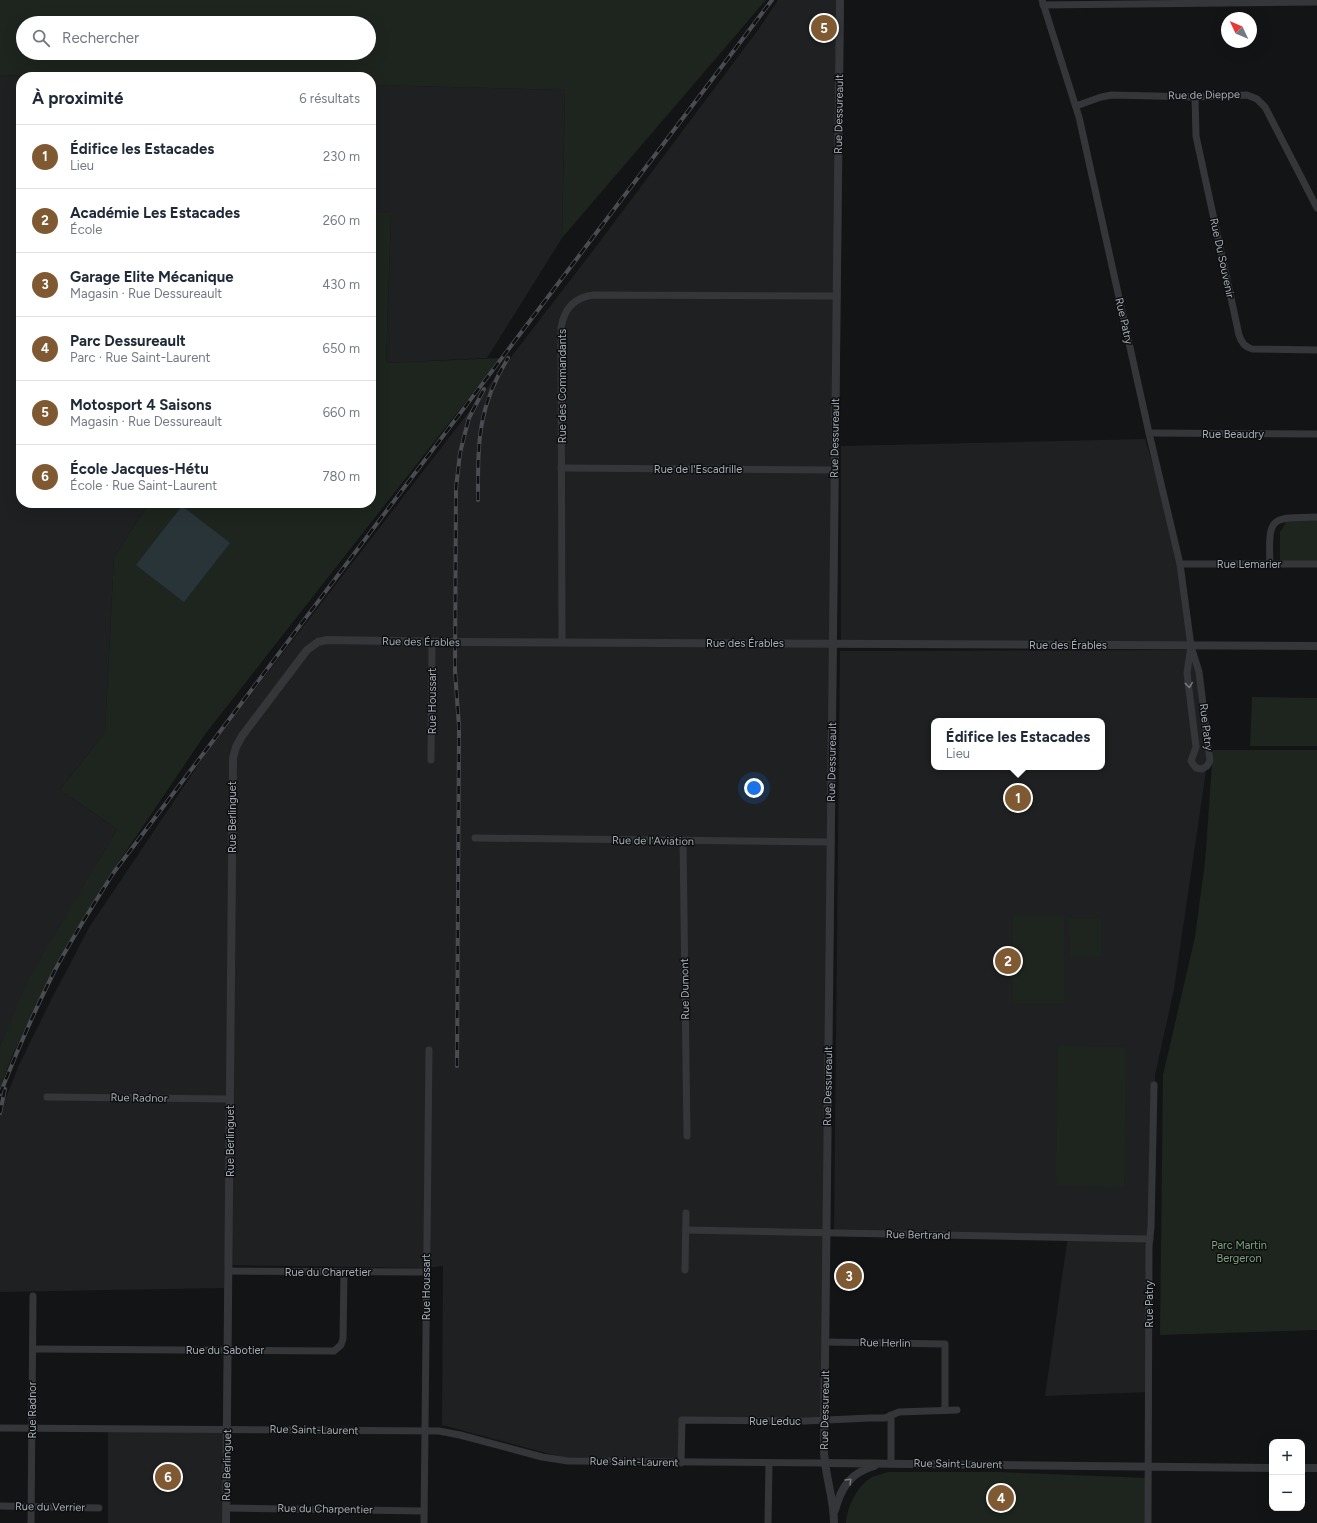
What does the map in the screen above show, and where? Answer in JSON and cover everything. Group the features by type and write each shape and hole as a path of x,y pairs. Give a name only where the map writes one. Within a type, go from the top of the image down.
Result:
{"street":[{"name":"Rue Dessureault","path":"834,1519 831,1493 824,1463 840,0"},
{"path":"1043,2 1317,2"},
{"name":"Rue Patry","path":"1043,2 1076,106 1149,433 1180,564 1191,646 1199,672 1210,761 1207,766 1202,769 1196,768 1191,761 1196,747 1187,673 1191,646"},
{"name":"Rue de Dieppe","path":"1076,106 1101,97 1112,95 1251,96 1257,99 1265,107 1317,208"},
{"name":"Rue Du Souvenir","path":"1195,96 1196,136 1239,335 1242,342 1246,347 1252,349 1317,350"},
{"name":"Rue des Commandants","path":"562,642 561,328 565,312 576,300 594,295 836,296"},
{"name":"Rue Beaudry","path":"1149,433 1317,434"},
{"name":"Rue de l'Escadrille","path":"561,468 835,470"},
{"path":"1270,564 1270,533 1271,528 1275,523 1284,518 1317,517"},
{"name":"Rue Lemarier","path":"1180,564 1317,564"},
{"name":"Rue des Érables","path":"233,758 236,746 242,736 304,654 318,642 327,640 432,642 1317,646"},
{"name":"Rue Houssart","path":"431,760 432,642"},
{"name":"Rue Berlinguet","path":"226,1523 233,758"},
{"name":"Rue de l'Aviation","path":"475,838 831,842"},
{"name":"Rue Dumont","path":"683,841 687,1136"},
{"name":"Rue Houssart","path":"424,1523 429,1050"},
{"name":"Rue Patry","path":"1148,1523 1150,1239 1154,1085"},
{"name":"Rue Radnor","path":"48,1097 230,1099"},
{"path":"685,1270 686,1213"},
{"name":"Rue Bertrand","path":"686,1230 827,1234 1150,1239"},
{"name":"Rue du Charretier","path":"229,1271 426,1272"},
{"name":"Rue du Sabotier","path":"33,1349 337,1350 343,1339 344,1272"},
{"name":"Rue Radnor","path":"31,1523 33,1296"},
{"name":"Rue Herlin","path":"826,1342 945,1344 945,1410"},
{"name":"Rue Leduc","path":"681,1463 682,1420 805,1421 825,1419 885,1418 898,1412 958,1410"},
{"path":"891,1415 891,1464"},
{"name":"Rue Saint-Laurent","path":"0,1428 444,1432 460,1434 536,1456 559,1460 681,1463 824,1463 1269,1468"},
{"path":"768,1523 769,1463"},
{"path":"834,1519 841,1492 848,1482 863,1470 882,1464"},
{"path":"1305,1468 1317,1468"},
{"name":"Rue du Verrier","path":"0,1506 99,1508"},
{"name":"Rue du Charpentier","path":"226,1508 424,1511"}],"shaded area":[{"path":"778,0 844,0 828,1418 679,1418 679,1458 565,1458 442,1425 443,1266 423,1268 224,1265 224,1288 0,1292 0,1113 19,1065 90,926 209,749 592,252 758,30"},
{"path":"0,75 16,76 16,508 146,508 114,557 105,732 60,790 117,829 30,978 0,1046"},
{"path":"376,85 565,90 562,238 487,358 386,363 391,214 376,213"},
{"path":"1145,439 1182,560 1193,646 841,646 841,446"},
{"path":"180,508 185,508 230,543 184,602 136,565"},
{"path":"1194,650 1207,764 1174,989 1155,1075 1153,1241 1151,1241 1151,1392 1045,1396 1068,1236 1132,1235 834,1233 840,651"},
{"path":"108,1430 227,1430 229,1523 108,1523"}],"green space":[{"path":"0,0 766,0 562,238 565,90 376,85 376,72 16,72 16,76 0,75"},
{"path":"376,213 391,213 386,363 500,358 206,733 104,884 77,929 12,1056 0,1088 0,1046 29,978 117,829 60,790 105,732 114,557 146,508 376,508"},
{"path":"1317,519 1317,563 1280,563 1280,532 1287,521"},
{"path":"1252,697 1317,698 1317,746 1250,746"},
{"name":"Parc Martin Bergeron","path":"1213,750 1317,750 1317,1330 1160,1335 1163,1075 1195,937 1205,862"},
{"path":"1013,916 1064,916 1064,1003 1013,1003"},
{"path":"1069,919 1101,919 1101,956 1070,957"},
{"path":"1058,1046 1126,1047 1124,1187 1056,1186"},
{"path":"888,1472 1000,1472 1148,1478 1147,1523 846,1523 851,1503 862,1485 872,1477"}],"railway":[{"path":"0,1094 12,1063 54,972 75,934 114,872 772,0"},
{"path":"478,500 478,461 481,426 490,393 508,358"},
{"path":"457,1066 459,727 455,671 456,488 460,453 469,418 484,389"},
{"path":"0,1113 5,1089"}],"place":[{"name":"Motosport 4 Saisons","path":"824,28"},
{"name":"Édifice les Estacades","path":"1018,798"},
{"name":"Académie Les Estacades","path":"1008,961"},
{"name":"Garage Elite Mécanique","path":"849,1276"},
{"name":"École Jacques-Hétu","path":"168,1477"},
{"name":"Parc Dessureault","path":"1001,1498"}]}
